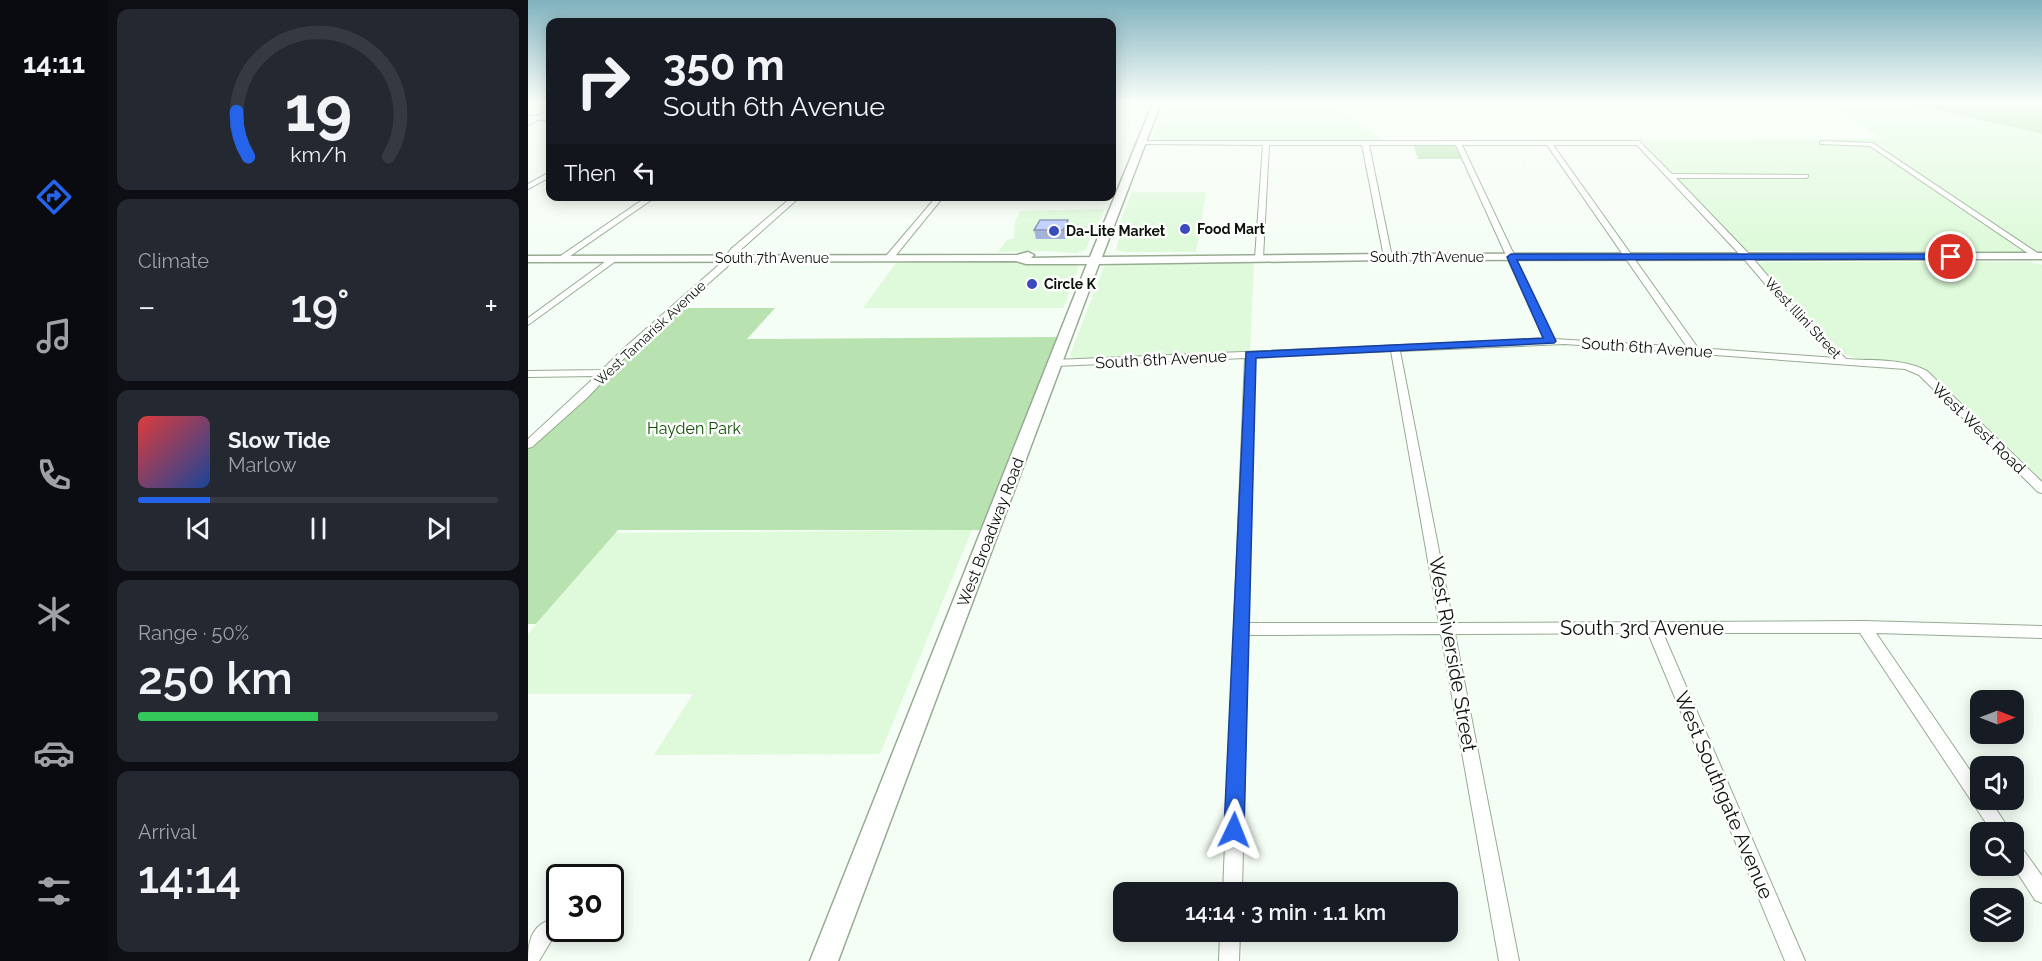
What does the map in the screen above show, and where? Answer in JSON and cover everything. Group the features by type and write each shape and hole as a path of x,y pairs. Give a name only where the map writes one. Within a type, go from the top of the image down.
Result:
{"main road":[{"name":"West Broadway Road","path":"824,961 1139,148"},
{"name":"South 7th Avenue","path":"528,259 1017,258 1026,261 1096,258 1162,261 1172,258 1388,257 2041,257"}],"street":[{"path":"1259,258 1266,148"},
{"path":"1366,148 1388,257"},
{"path":"1460,148 1550,341"},
{"path":"1551,148 1695,351"},
{"name":"West Illini Street","path":"1643,148 1747,257 1792,310 1837,353 1843,362"},
{"path":"1877,148 2041,257"},
{"path":"528,187 546,176"},
{"path":"1669,176 1806,176"},
{"path":"560,259 647,201"},
{"name":"West Tamarisk Avenue","path":"528,445 626,352 792,201"},
{"path":"889,258 937,201"},
{"path":"528,322 616,258"},
{"name":"South 6th Avenue","path":"1055,363 1550,341 1914,368"},
{"name":"West Riverside Street","path":"1395,348 1509,961"},
{"path":"1232,882 1250,354"},
{"name":"West West Road","path":"1914,368 2042,489"},
{"path":"528,374 606,373"},
{"path":"1864,627 1994,822"},
{"name":"South 3rd Avenue","path":"1242,629 1864,627 2042,632"},
{"name":"West Southgate Avenue","path":"1653,628 1795,961"},
{"path":"2024,866 2042,893"},
{"path":"528,960 546,933"},
{"path":"1229,961 1230,942"}],"shaded area":[{"path":"1649,148 2042,148 2042,252 1746,251"},
{"path":"1132,192 1206,192 1196,252 1116,250 1121,231 1119,225"},
{"path":"1105,209 1085,250 1077,253 998,252 1007,240 1014,238 1015,221 1021,211"},
{"path":"1765,262 2030,262 2042,265 2042,482 1925,370 1911,364 1856,359 1845,354 1797,310 1761,269 1759,264"},
{"path":"896,263 1071,263 1079,267 1063,308 863,308"},
{"path":"1114,263 1254,263 1250,351 1078,359 1072,357 1070,355 1104,267"},
{"path":"972,530 880,754 654,755 693,694 528,694 528,634 615,533"}],"green space":[{"path":"1414,148 1457,148 1462,159 1418,159"},
{"name":"Hayden Park","path":"675,308 775,308 747,339 1064,337 991,530 618,530 536,624 528,624 528,445"}],"building":[{"path":"1040,220 1068,220 1063,230 1034,230"}],"place":[{"name":"Food Mart","path":"1185,229"},
{"name":"Da-Lite Market","path":"1054,231"},
{"name":"Circle K","path":"1032,284"}],"route":[{"path":"1234,830 1250,354 1550,341 1511,257 1951,257"}]}
